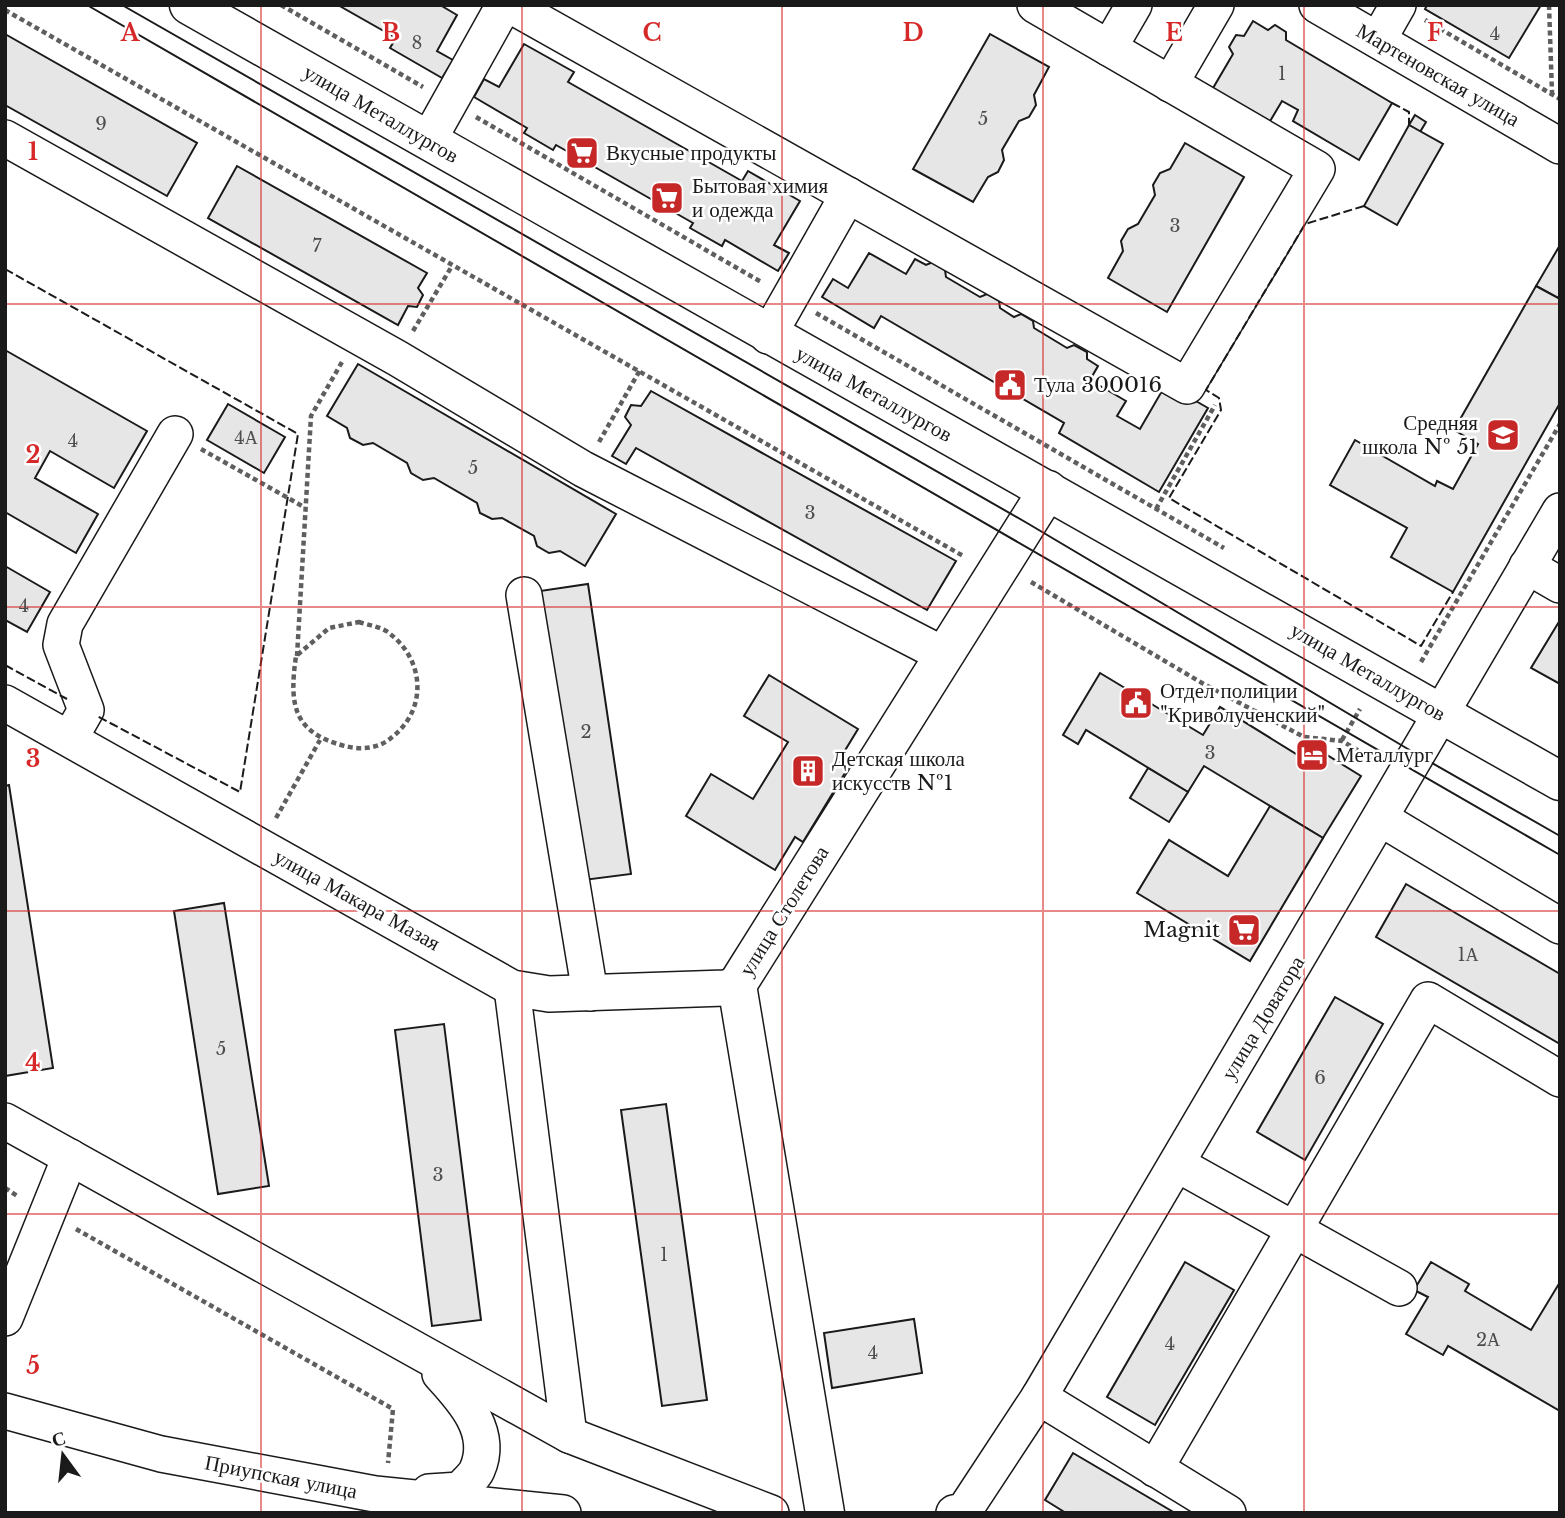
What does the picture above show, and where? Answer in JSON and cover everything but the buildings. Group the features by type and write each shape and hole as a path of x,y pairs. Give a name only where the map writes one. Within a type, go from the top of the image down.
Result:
{"main road":[{"name":"улица Металлургов","path":"189,5 768,336 1048,490 1450,699 1560,781"},
{"name":"улица Столетова","path":"825,1513 737,985 1048,490"}],"street":[{"path":"428,141 504,5"},
{"path":"510,5 1187,386 1317,169 1035,5"},
{"path":"1110,48 1134,5"},
{"path":"1170,84 1216,5"},
{"name":"Мартеновская улица","path":"1317,5 1560,146"},
{"path":"1378,40 1411,12"},
{"path":"5,138 397,358 583,469 944,655"},
{"path":"768,336 848,195"},
{"path":"70,738 86,710 61,645 65,624 175,434"},
{"name":"улица Доватора","path":"961,1512 1039,1397 1560,511"},
{"path":"1527,566 1560,585"},
{"path":"524,595 590,993"},
{"name":"улица Макара Мазая","path":"5,703 512,988 548,994 726,988 737,985"},
{"path":"1380,818 1560,926"},
{"path":"512,988 569,1434"},
{"path":"1156,1469 1428,1000 1560,1079"},
{"path":"5,1121 569,1434 771,1513"},
{"path":"5,1318 70,1157"},
{"path":"1177,1164 1399,1288"},
{"path":"381,1484 460,1490 477,1470 482,1444 471,1408 418,1351"},
{"path":"1039,1397 1228,1513"},
{"name":"Приупская улица","path":"5,1411 161,1454 381,1484 563,1513"}],"path":[{"path":"281,5 1228,550"},
{"path":"1549,5 1552,94"},
{"path":"5,10 967,558 1001,564 1202,683 1304,737 1342,741 1405,777"},
{"path":"1411,12 1560,99"},
{"path":"397,358 452,266"},
{"path":"296,656 329,628 359,622 388,631 415,663 419,693 412,716 390,740 361,750 320,740 301,720 291,691 296,656 311,416 357,337"},
{"path":"583,469 640,370"},
{"path":"1156,509 1216,406 1187,386"},
{"path":"1421,662 1560,424"},
{"path":"175,434 304,507"},
{"path":"1413,657 1421,662 1450,699"},
{"path":"271,826 320,740"},
{"path":"5,1188 393,1409 381,1484"}],"tram line":[{"path":"87,5 1560,855"},
{"path":"122,5 1027,523 1560,836"}],"fence":[{"path":"1392,103 1409,112 1409,125"},
{"path":"1364,206 1305,224 1206,390 1219,398 1221,410 1169,498 1421,646 1453,592"},
{"path":"5,269 298,434 240,792 97,716"},
{"path":"5,665 67,699"}],"place":[{"name":"Вкусные продукты","path":"582,153"},
{"name":"Бытовая химия и одежда","path":"667,198"},
{"name":"Тула 300016","path":"1010,385"},
{"name":"Средняя школа № 51","path":"1503,435"},
{"name":"Отдел полиции \"Криволученский\"","path":"1136,703"},
{"name":"Металлург","path":"1312,755"},
{"name":"Детская школа искусств №1","path":"808,771"},
{"name":"Magnit","path":"1244,930"}]}
